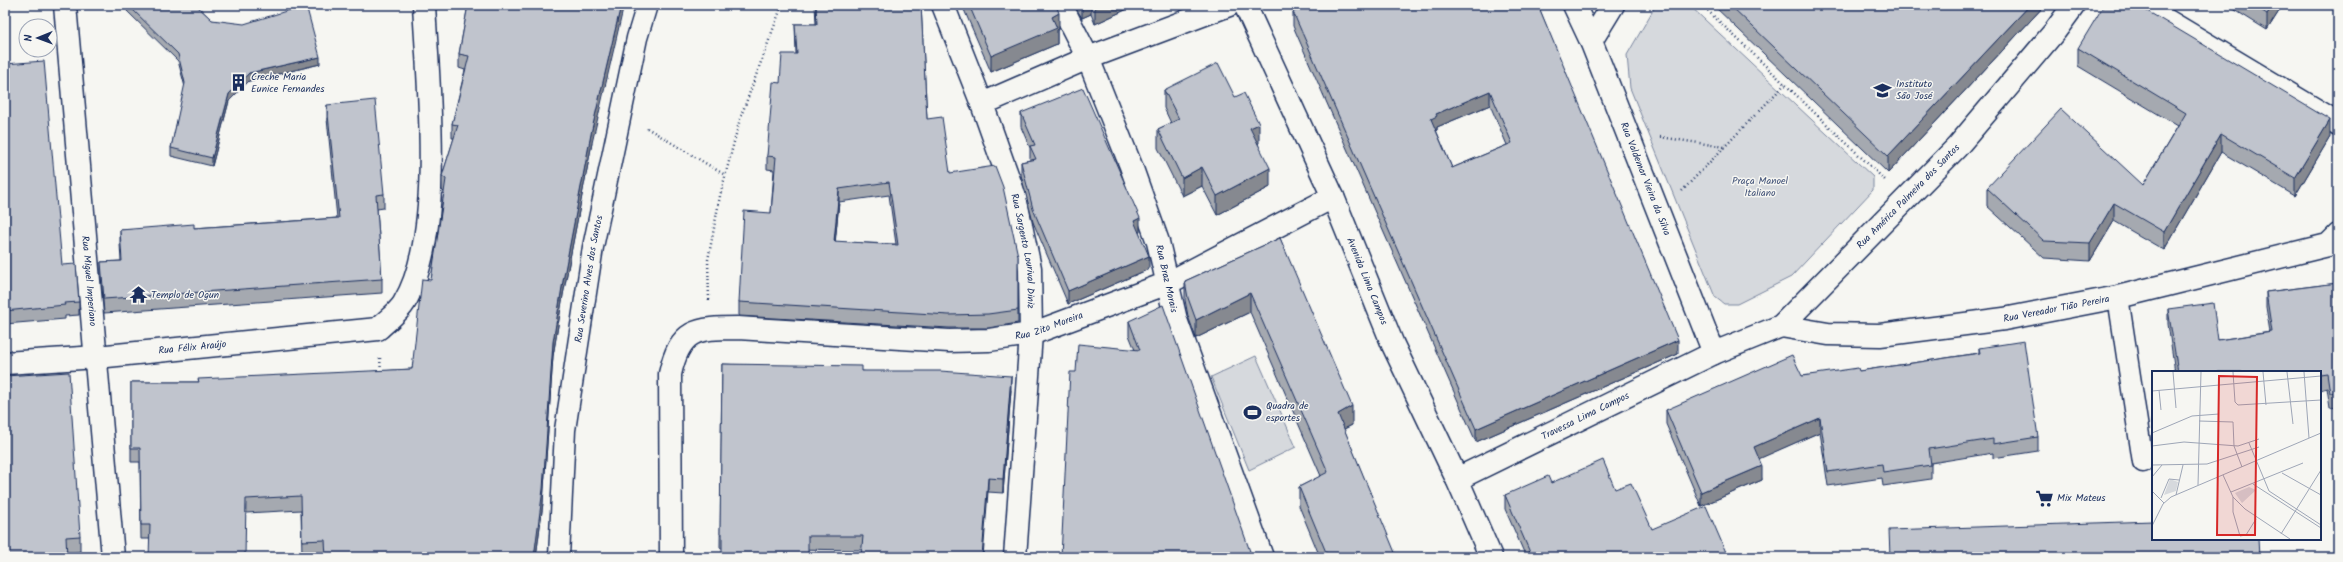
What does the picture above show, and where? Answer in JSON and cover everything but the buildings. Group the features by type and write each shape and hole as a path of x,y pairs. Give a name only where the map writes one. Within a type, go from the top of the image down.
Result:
{"street":[{"name":"Rua Miguel Imperiano","path":"65,5 97,357 113,557"},
{"path":"378,328 404,304 418,273 426,237 431,152 424,5"},
{"name":"Rua Sargento Lourival Diniz","path":"943,5 982,104 1015,197 1030,268 1031,334 1014,557"},
{"name":"Rua Braz Morais","path":"1062,5 1088,58 1131,166 1158,242 1176,320 1262,557"},
{"path":"982,104 1088,58 1229,5"},
{"name":"Avenida Lima Campos","path":"1244,5 1334,197 1394,345 1457,479 1491,557"},
{"name":"Rua Valdemar Vieira da Silva","path":"1574,5 1591,41 1714,353"},
{"path":"1591,41 1613,5"},
{"name":"Rua América Palmeira dos Santos","path":"1714,353 1781,326 1906,200 1957,146 2055,31 2074,5"},
{"path":"2141,5 2336,122 2338,125"},
{"name":"Rua Zito Moreira","path":"671,557 670,374 674,355 681,343 692,333 709,328 738,328 949,341 989,340 1031,334 1168,283 1334,197"},
{"name":"Rua Vereador Tião Pereira","path":"1781,326 1828,334 1880,335 2004,319 2118,297 2333,240"},
{"name":"Rua Félix Araújo","path":"5,363 97,357 378,328"},
{"name":"Travessa Lima Campos","path":"1457,479 1714,353"}],"lane":[{"name":"Rua Severino Alves dos Santos","path":"559,557 565,430 593,247 637,38 647,5"},
{"path":"2118,297 2143,462"}],"path":[{"path":"709,328 708,260 725,175 740,119 782,5"},
{"path":"1702,5 1906,200"},
{"path":"1659,214 1785,84"},
{"path":"621,115 678,146 688,154 725,175"},
{"path":"1626,131 1725,147"},
{"path":"378,328 381,375"}],"green space":[{"name":"Praça Manoel Italiano","path":"1656,5 1689,5 1873,177 1873,190 1791,277 1737,304 1724,304 1715,297 1630,88 1627,55"},
{"name":"Quadra de esportes","path":"1256,356 1296,447 1249,470 1211,377"}],"place":[{"name":"Creche Maria Eunice Fernandes","path":"238,83"},
{"name":"Instituto São José","path":"1883,90"},
{"name":"Templo de Ogun","path":"138,295"},
{"name":"Quadra de esportes","path":"1253,412"},
{"name":"Mix Mateus","path":"2044,498"}]}
